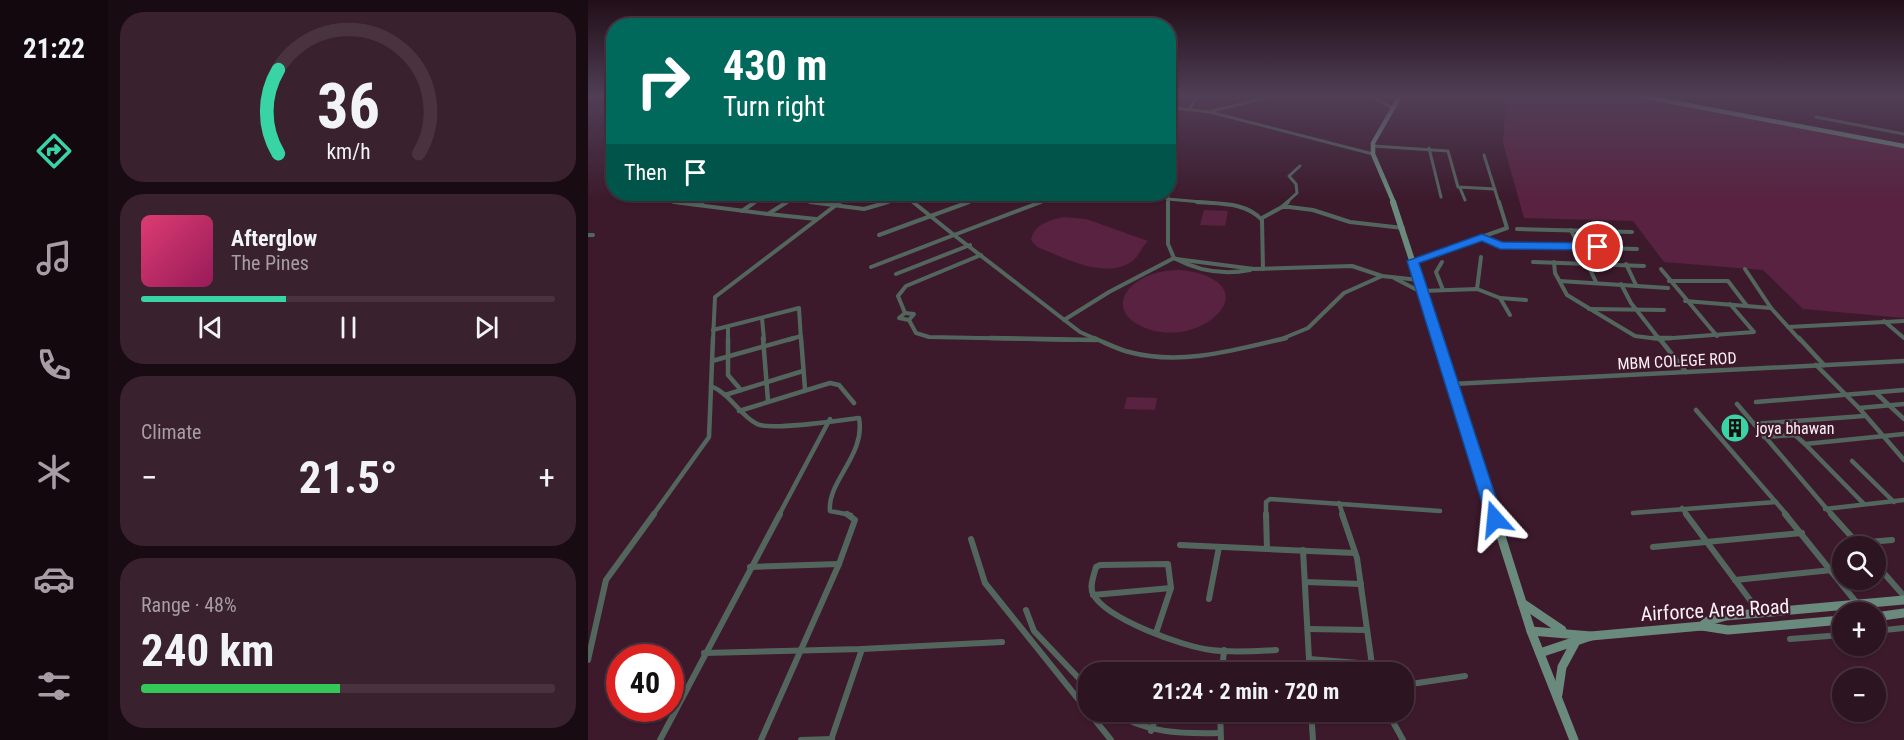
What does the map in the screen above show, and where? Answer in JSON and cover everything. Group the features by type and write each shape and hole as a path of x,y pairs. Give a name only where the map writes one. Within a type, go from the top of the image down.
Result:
{"street":[{"path":"1282,131 1373,154"},
{"path":"1380,131 1373,143 1373,154 1416,269 1531,631 1574,740"},
{"path":"1823,131 1904,146"},
{"path":"1886,131 1904,134"},
{"path":"1373,146 1448,151 1456,186 1465,200"},
{"path":"1429,148 1441,197"},
{"path":"1413,261 1507,228 1484,155"},
{"path":"1262,218 1282,207 1297,193 1296,184 1289,176 1300,166"},
{"path":"1460,189 1495,189"},
{"path":"1176,200 1236,205 1254,211 1262,218 1263,269"},
{"path":"675,201 673,202 816,219"},
{"path":"697,205 704,201"},
{"path":"742,211 757,201"},
{"path":"768,214 789,201"},
{"path":"800,201 867,208 890,201"},
{"path":"588,660 606,579 709,437 715,297 840,201"},
{"path":"912,201 1080,332 1127,352 1153,357 1227,352 1298,334 1308,328 1344,293 1382,276"},
{"path":"879,235 971,201"},
{"path":"871,267 1043,201"},
{"path":"1167,201 1168,244 1175,258 1187,265 1237,272 1254,269 1352,266 1382,276 1419,280"},
{"path":"1282,207 1313,210 1350,222 1402,228"},
{"path":"1517,229 1632,232"},
{"path":"1571,230 1596,282"},
{"path":"1482,237 1500,245 1637,249"},
{"path":"896,274 970,245"},
{"path":"905,313 898,296 906,286 981,255"},
{"path":"1477,289 1481,257"},
{"path":"1064,320 1109,292 1175,258"},
{"path":"1442,262 1437,272 1443,290"},
{"path":"1533,262 1644,266"},
{"path":"1554,262 1555,273 1567,295 1635,336 1659,339 1754,332 1730,304"},
{"path":"1626,264 1636,285"},
{"path":"1404,279 1416,269"},
{"path":"1661,269 1685,301 1717,336"},
{"path":"1745,269 1771,308 1824,365"},
{"path":"1394,278 1404,285 1423,292 1477,289 1500,298 1526,300"},
{"path":"1560,281 1668,288"},
{"path":"1669,281 1728,281 1747,306"},
{"path":"1621,284 1635,309 1686,372"},
{"path":"1500,298 1510,315"},
{"path":"1685,301 1771,308"},
{"path":"713,330 799,308 805,389"},
{"path":"1588,309 1664,310"},
{"path":"914,314 909,320 900,320 900,315 914,314"},
{"path":"762,318 768,401"},
{"path":"909,320 916,333 929,337 1099,340"},
{"path":"1884,321 1904,338"},
{"path":"1788,327 1904,321"},
{"path":"728,327 728,375 741,390"},
{"path":"712,361 801,336"},
{"name":"MBM COLEGE ROD","path":"1452,384 1904,361"},
{"path":"1816,365 1859,408 1904,460"},
{"path":"725,395 803,371"},
{"path":"739,411 830,382 836,383 854,403"},
{"path":"711,386 718,387 739,411 757,425 765,427 830,419 859,418 861,422 856,448 829,501 830,511 850,514 855,520 839,564 761,740"},
{"path":"1756,402 1904,390"},
{"path":"1876,393 1904,419"},
{"path":"1737,404 1850,536"},
{"path":"1859,408 1904,404"},
{"path":"1696,410 1832,570"},
{"path":"1754,424 1864,416"},
{"path":"660,740 704,653 830,419"},
{"path":"1805,444 1884,438 1904,434"},
{"path":"1764,437 1796,435 1864,504"},
{"path":"1852,461 1894,502"},
{"path":"1267,549 1265,508 1268,500 1440,511"},
{"path":"1825,509 1904,500"},
{"path":"1633,513 1776,502"},
{"path":"1340,503 1355,553 1371,662"},
{"path":"1682,508 1760,614"},
{"path":"1653,547 1802,533"},
{"path":"971,539 985,584 1111,740"},
{"path":"1886,541 1892,540"},
{"path":"1180,545 1355,553"},
{"path":"1209,599 1219,547"},
{"path":"1302,550 1310,659 1331,662"},
{"path":"750,567 839,564"},
{"path":"1156,633 1171,588 1168,564 1100,565 1096,567 1091,589 1093,595 1121,618 1156,633 1194,648 1224,651 1276,650"},
{"path":"1735,580 1832,570"},
{"path":"1886,576 1904,598 1886,602"},
{"path":"1305,582 1360,584"},
{"path":"1093,595 1171,588"},
{"path":"1847,590 1856,602"},
{"path":"1522,603 1568,633"},
{"path":"1026,610 1034,631 1078,677"},
{"path":"1702,626 1720,618 1832,610"},
{"path":"1886,615 1904,613"},
{"name":"Airforce Area Road","path":"1531,631 1591,636 1702,626 1728,630 1832,621"},
{"path":"1886,630 1904,628"},
{"path":"1308,629 1367,630"},
{"name":"Airforce Area Road","path":"1540,653 1591,636"},
{"path":"1790,639 1832,636"},
{"path":"704,653 862,649 1002,642"},
{"path":"1558,698 1562,667 1575,643"},
{"path":"801,740 831,739 862,649"},
{"path":"1223,662 1224,651"},
{"path":"1414,684 1465,676"},
{"path":"1129,722 1151,731 1221,737 1220,722"},
{"path":"1151,731 1154,722"},
{"path":"1312,722 1313,740"},
{"path":"1393,722 1403,740"}],"shaded area":[{"path":"1504,131 1817,131 1904,147 1904,318 1803,309 1763,270 1664,262 1633,221 1524,218 1503,143"},
{"path":"1204,210 1228,211 1225,226 1200,225"},
{"path":"1064,217 1086,219 1148,241 1134,260 1120,267 1108,269 1084,265 1037,247 1031,240 1039,226"},
{"path":"1181,270 1209,277 1223,288 1225,301 1218,313 1204,324 1185,331 1163,332 1141,326 1131,320 1123,306 1127,292 1133,285 1154,274"},
{"path":"1127,397 1157,398 1155,410 1124,409"}],"place":[{"name":"joya bhawan","path":"1735,428"}],"route":[{"path":"1495,519 1413,261 1482,237 1491,243 1500,245 1598,247"}]}
